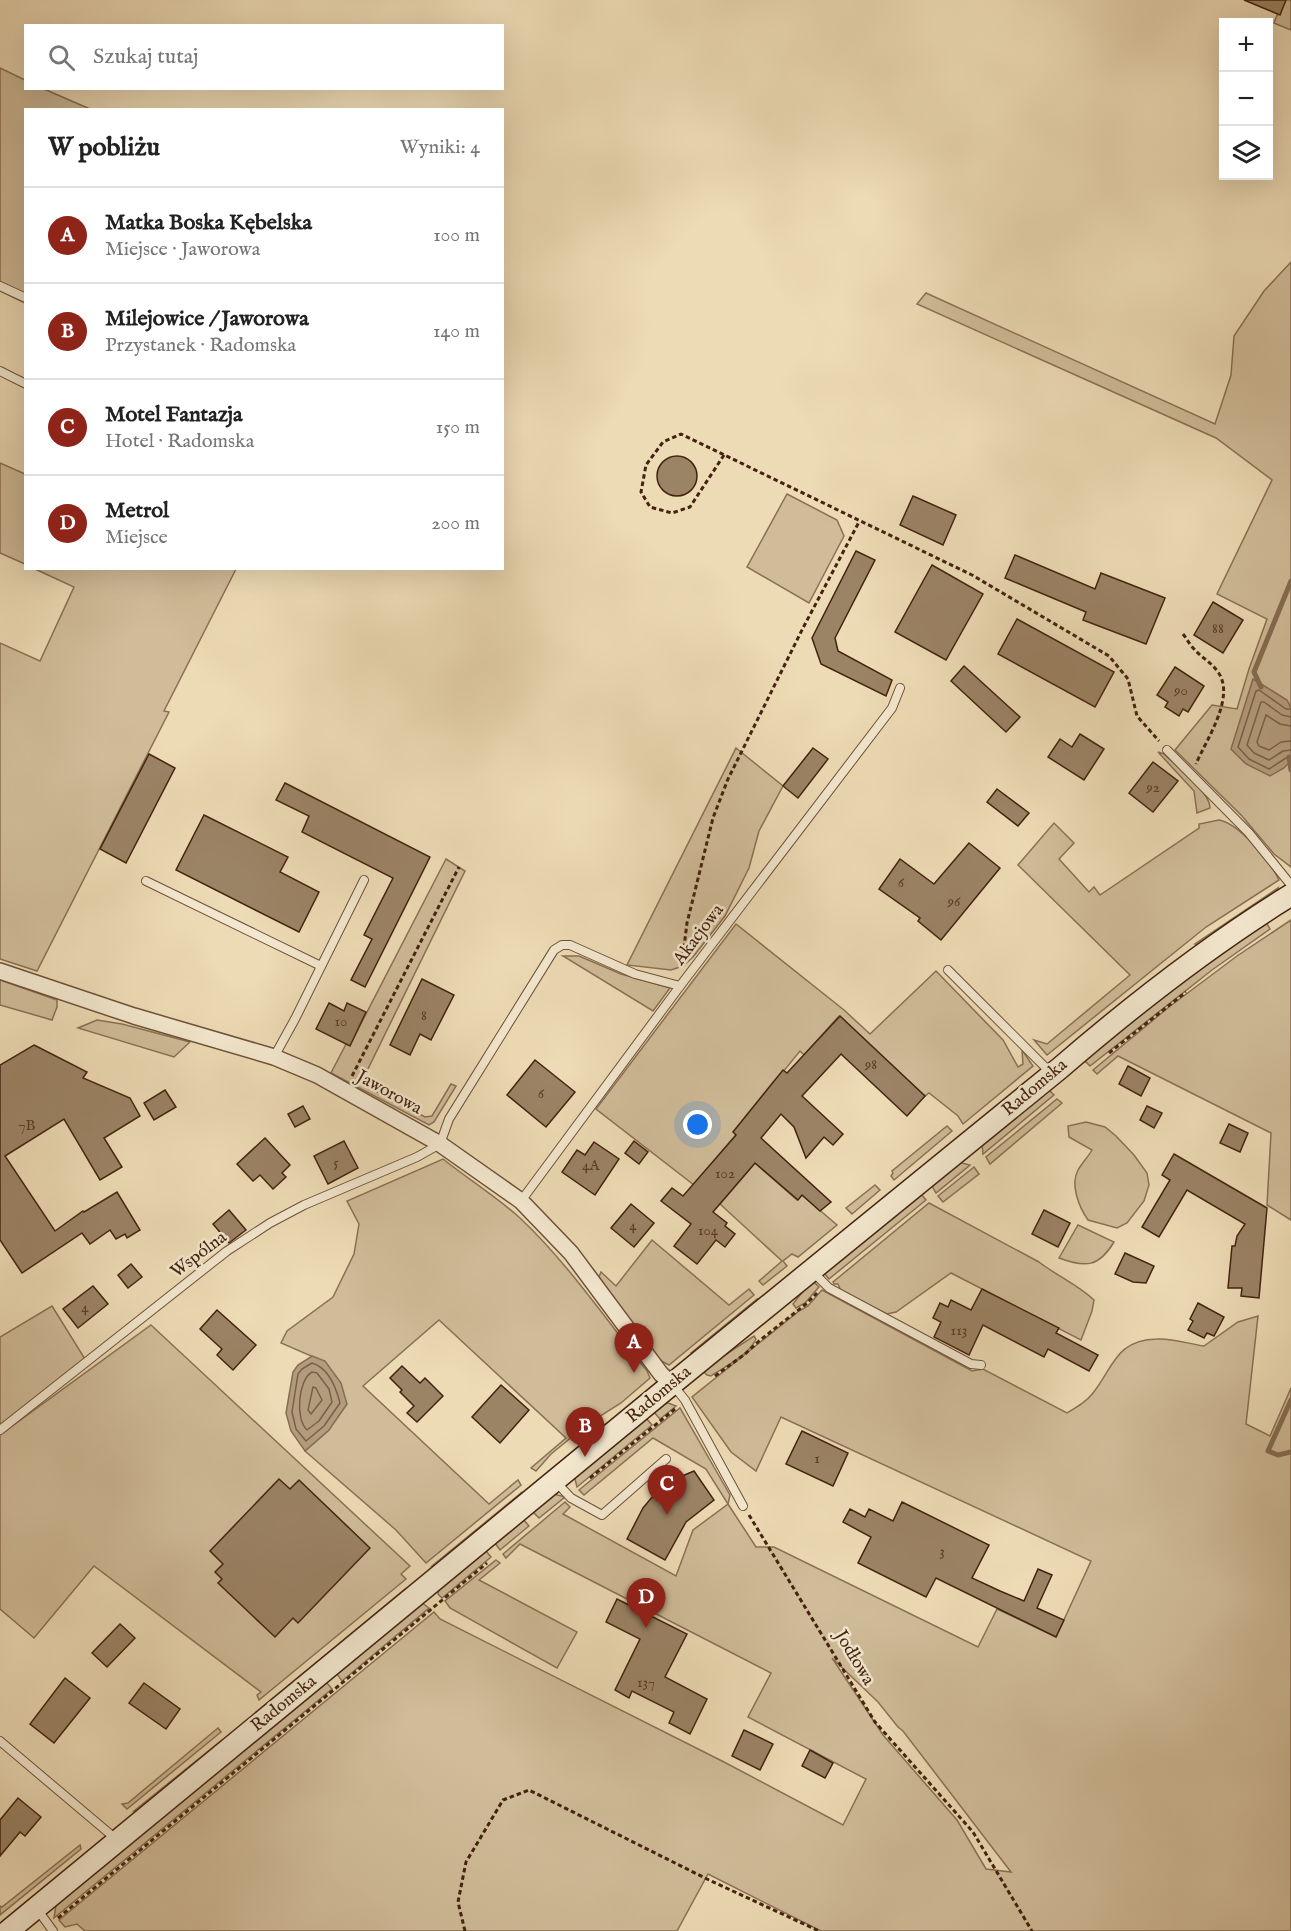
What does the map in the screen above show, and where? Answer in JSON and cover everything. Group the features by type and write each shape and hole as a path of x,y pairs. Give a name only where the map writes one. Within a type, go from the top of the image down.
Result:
{"main road":[{"name":"Radomska","path":"8,1931 117,1841 562,1488 818,1277 1114,1021 1221,940 1291,895"}],"street":[{"name":"Jaworowa","path":"0,971 134,1016 274,1056 317,1075 440,1144 520,1201 571,1253 661,1374 678,1392"}],"lane":[{"path":"0,286 24,297"},
{"path":"0,371 24,383"},
{"name":"Akacjowa","path":"520,1201 892,708 900,688"},
{"path":"1167,750 1249,833 1291,885"},
{"path":"274,1056 364,880"},
{"path":"146,881 321,966"},
{"path":"440,1144 449,1119 554,950 562,945 570,945 635,974 680,986"},
{"path":"948,970 1052,1075"},
{"name":"Wspólna","path":"0,1430 227,1251 270,1223 304,1205 417,1157 440,1144"},
{"path":"818,1277 971,1364 981,1365"},
{"path":"678,1392 743,1506"},
{"path":"562,1488 602,1515 666,1459"},
{"path":"0,1742 117,1841"},
{"path":"36,1908 51,1928"}],"path":[{"path":"724,455 690,507 672,513 650,507 641,492 646,465 663,442 681,434 972,575 1109,656 1128,679 1137,716 1167,750"},
{"path":"680,986 687,923 713,818 728,779 803,628 860,521"},
{"path":"1183,634 1194,649 1220,674 1224,694 1217,719 1192,774"},
{"path":"344,1090 459,867"},
{"path":"1105,1057 1194,986"},
{"path":"708,1381 806,1304 818,1277"},
{"path":"562,1488 678,1392"},
{"name":"Jodłowa","path":"743,1506 875,1722 973,1832 1032,1931"},
{"path":"51,1928 496,1556"},
{"path":"465,1931 458,1902 466,1863 503,1800 529,1790 709,1880 819,1931"}],"shaded area":[{"path":"1283,0 1291,0 1291,30 1274,23"},
{"path":"0,68 24,80 24,90 46,90 88,108 24,108 24,303 0,291"},
{"path":"1291,262 1291,867 1274,854 1242,816 1175,750 1212,705 1237,709 1267,619 1217,594 1272,480 1216,438 917,304 926,293 1215,424 1231,375 1234,336 1264,291"},
{"path":"0,463 24,474 24,564 0,553"},
{"path":"787,494 837,520 844,536 809,603 747,567"},
{"path":"37,570 235,570 164,711 169,712 37,971 0,959 0,643 40,661 74,587"},
{"path":"736,748 783,786 759,831 749,868 725,916 693,957 683,966 671,970 627,965"},
{"path":"1158,752 1164,754 1199,787 1209,802 1210,808 1197,813 1194,791"},
{"path":"1219,820 1236,828 1254,844 1279,880 1206,927 1047,1055 1034,1040 1047,1044 1130,975 1018,865 1054,823 1074,843 1059,859 1089,892 1094,887 1100,895 1199,828 1199,824"},
{"path":"446,859 465,871 365,1075 368,1087 425,1117 432,1116 451,1084 456,1086 434,1122 429,1125 331,1073 346,1044 350,1045"},
{"path":"1278,888 1276,893 1199,945 1195,944"},
{"path":"1291,920 1291,1220 1267,1205 1271,1133 1118,1056 1097,1074 1093,1070 1169,1007 1237,956"},
{"path":"1266,922 1270,929 1212,970 1090,1066 1083,1059 1183,980"},
{"path":"736,924 844,1010 870,1034 936,971 1003,1040 1018,1067 1023,1064 1022,1050 1033,1066 963,1124 958,1116 929,1093 925,1096 839,1016 804,1055 800,1051 734,1132 736,1135 694,1185 596,1109"},
{"path":"563,956 579,956 621,974 670,988 653,1011"},
{"path":"0,980 57,1000 52,1020 0,1005"},
{"path":"97,1020 122,1024 190,1042 174,1057 78,1028"},
{"path":"1047,1088 1054,1095 983,1154 982,1144"},
{"path":"1057,1099 1062,1103 990,1164 986,1157"},
{"path":"1086,1122 1105,1127 1116,1136 1147,1173 1149,1185 1144,1201 1127,1223 1117,1228 1088,1220 1077,1196 1076,1176 1092,1150 1069,1137 1068,1126"},
{"path":"947,1126 952,1131 894,1180 891,1176 892,1171"},
{"path":"443,1159 511,1210 537,1235 586,1292 650,1378 621,1403 589,1423 551,1454 536,1471 531,1468 566,1438 439,1320 363,1386 489,1504 518,1480 521,1485 426,1563 396,1530 305,1451 329,1430 325,1362 281,1343 287,1331 333,1297 354,1254 359,1224 347,1201"},
{"path":"958,1162 970,1165 936,1193 932,1186"},
{"path":"755,1163 797,1200 802,1195 837,1225 798,1257 792,1254 783,1261 787,1266 763,1285 759,1281 782,1261 720,1204"},
{"path":"974,1167 979,1174 943,1202 938,1196"},
{"path":"875,1185 880,1190 852,1214 846,1208"},
{"path":"921,1194 926,1200 829,1279 824,1273"},
{"path":"929,1203 1039,1262 1094,1300 1081,1340 951,1273 896,1312 887,1314 841,1291 838,1284 834,1284 833,1282"},
{"path":"1078,1225 1114,1242 1097,1261 1084,1264 1059,1258"},
{"path":"652,1240 729,1305 749,1289 754,1295 669,1365 656,1358 599,1277 601,1272 616,1286"},
{"path":"811,1281 819,1287 805,1303 796,1308 793,1304"},
{"path":"822,1290 972,1371 983,1369 1067,1413 1090,1396 1117,1356 1133,1344 1143,1340 1163,1339 1204,1346 1238,1322 1258,1316 1246,1424 1270,1436 1291,1388 1291,1931 821,1931 708,1874 677,1931 85,1931 77,1924 65,1927 59,1920 434,1612 440,1619 724,1762 843,1825 866,1779 748,1717 771,1673 520,1544 506,1558 503,1554 565,1502 570,1507 563,1514 676,1576 693,1530 728,1504 756,1547 774,1547 978,1647 997,1609 1056,1637 1091,1561 781,1417 756,1471 731,1452 692,1397 808,1306","holes":["832,1658 878,1702 903,1731 1011,1872 986,1869 957,1820 883,1735"]},
{"path":"757,1299 757,1303 692,1355 691,1353"},
{"path":"52,1306 85,1359 0,1426 0,1337"},
{"path":"151,1325 410,1566 401,1574 406,1579 259,1700 257,1695 261,1692 94,1566 34,1638 0,1609 0,1435"},
{"path":"754,1336 756,1339 748,1351 730,1364 711,1376 702,1370"},
{"path":"668,1403 676,1406 660,1419 653,1411 658,1406"},
{"path":"680,1408 730,1495 728,1504 706,1469 653,1438 584,1495 579,1490"},
{"path":"645,1417 652,1425 577,1487 575,1479 577,1474"},
{"path":"521,1493 436,1566 432,1566"},
{"path":"554,1494 565,1497 539,1518 533,1512"},
{"path":"523,1519 529,1526 500,1550 495,1543"},
{"path":"486,1551 491,1557 442,1598 438,1594 439,1589"},
{"path":"496,1560 500,1563 479,1580 577,1632 557,1668 450,1608 445,1601"},
{"path":"405,1589 405,1592 268,1705 265,1705"},
{"path":"422,1603 429,1608 342,1681 337,1674"},
{"path":"326,1682 332,1689 54,1918 56,1905"},
{"path":"218,1728 221,1732 127,1809 122,1804 128,1803"},
{"path":"222,1740 138,1811 134,1811"},
{"path":"80,1845 81,1849 0,1915 0,1906 2,1907"}],"water":[{"path":"1253,679 1287,700 1291,708 1291,761 1270,776 1246,764 1231,749"},
{"path":"312,1356 325,1361 341,1383 347,1404 329,1430 305,1451 291,1431 286,1413 293,1372 298,1365"}],"building":[{"path":"1244,0 1286,0 1280,15"},
{"path":"677,456 685,457 691,462 696,468 696,484 691,490 685,495 677,496 669,495 663,490 658,484 657,476 658,468 663,462 669,457"},
{"path":"913,496 956,515 943,545 900,525"},
{"path":"856,551 875,560 835,638 838,651 892,680 886,696 821,664 812,638"},
{"path":"1015,555 1095,589 1101,573 1165,598 1146,644 1083,620 1086,612 1005,578"},
{"path":"932,565 983,594 946,660 895,632"},
{"path":"1213,602 1243,620 1223,653 1194,635"},
{"path":"1017,619 1114,672 1095,707 998,654"},
{"path":"964,666 1020,717 1006,732 951,681"},
{"path":"1175,667 1204,686 1188,712 1183,709 1179,716 1165,707 1168,702 1157,695"},
{"path":"1080,734 1104,749 1084,780 1048,757 1060,739 1072,747"},
{"path":"813,748 828,759 798,798 783,786"},
{"path":"149,754 175,768 126,863 100,849"},
{"path":"1153,762 1178,781 1153,812 1129,793"},
{"path":"285,783 430,857 365,987 351,980 372,939 364,935 393,878 302,832 309,816 276,800"},
{"path":"997,789 1029,813 1018,826 987,802"},
{"path":"204,815 288,857 280,872 319,892 299,932 176,870"},
{"path":"969,843 1000,868 941,940 918,921 920,918 879,889 900,859 934,884"},
{"path":"422,979 454,995 431,1040 420,1034 410,1055 390,1045"},
{"path":"329,1003 344,1011 347,1003 366,1012 350,1046 316,1029"},
{"path":"840,1016 925,1096 907,1116 841,1054 802,1096 843,1134 833,1145 824,1137 806,1158 794,1127 781,1114 761,1138 831,1202 820,1211 802,1195 798,1200 755,1163 713,1212 727,1223 725,1226 735,1234 725,1247 716,1240 697,1264 674,1246 691,1224 661,1201 672,1188 683,1196 736,1135 733,1132 783,1070 787,1073"},
{"path":"34,1045 87,1072 83,1078 130,1098 140,1116 104,1138 122,1167 100,1180 64,1119 5,1156 55,1231 83,1211 117,1192 140,1230 127,1238 125,1234 116,1239 110,1230 90,1244 82,1233 22,1273 0,1240 0,1065"},
{"path":"535,1060 575,1092 546,1127 507,1095"},
{"path":"1128,1066 1150,1078 1141,1096 1119,1084"},
{"path":"165,1090 176,1107 154,1120 144,1103"},
{"path":"303,1106 310,1119 295,1127 288,1114"},
{"path":"1147,1106 1162,1113 1154,1128 1140,1120"},
{"path":"1229,1124 1248,1133 1240,1152 1220,1143"},
{"path":"265,1138 290,1165 282,1173 286,1177 273,1189 260,1175 253,1181 237,1164"},
{"path":"344,1141 358,1168 328,1184 314,1156"},
{"path":"634,1141 648,1152 639,1164 625,1153"},
{"path":"594,1142 619,1159 595,1195 562,1172 577,1150 585,1155"},
{"path":"1174,1154 1267,1208 1259,1298 1241,1296 1242,1288 1228,1288 1232,1246 1235,1246 1237,1236 1245,1224 1187,1190 1159,1237 1142,1227 1170,1180 1162,1175"},
{"path":"631,1204 654,1223 634,1247 611,1228"},
{"path":"229,1210 246,1230 229,1243 213,1224"},
{"path":"1044,1210 1070,1223 1058,1247 1032,1234"},
{"path":"1125,1253 1154,1266 1146,1283 1133,1282 1115,1274"},
{"path":"131,1264 142,1277 128,1288 118,1275"},
{"path":"93,1286 108,1304 78,1328 63,1309"},
{"path":"982,1289 1059,1328 1056,1333 1098,1355 1089,1371 1048,1349 1044,1357 983,1325 969,1355 934,1337 941,1322 933,1318 940,1303 948,1307 951,1300 971,1310"},
{"path":"1198,1303 1224,1317 1214,1336 1207,1333 1204,1338 1188,1330 1193,1321 1190,1319"},
{"path":"217,1310 256,1345 233,1370 217,1355 222,1349 200,1329"},
{"path":"402,1366 420,1383 425,1378 443,1396 417,1422 407,1413 414,1406 390,1378"},
{"path":"501,1385 529,1410 500,1443 472,1417"},
{"path":"802,1431 848,1453 833,1486 786,1464"},
{"path":"694,1471 714,1500 686,1522 665,1560 627,1539 643,1508 663,1484"},
{"path":"279,1479 290,1489 299,1480 370,1548 298,1623 293,1618 275,1637 218,1583 222,1579 215,1572 223,1564 210,1551"},
{"path":"902,1502 989,1545 972,1578 1024,1601 1038,1569 1052,1575 1037,1608 1064,1620 1056,1637 936,1578 926,1597 858,1563 871,1537 843,1522 850,1509 865,1517 869,1509 893,1521"},
{"path":"617,1599 687,1634 665,1677 707,1699 690,1734 669,1723 674,1712 632,1691 629,1698 615,1690 640,1639 606,1622"},
{"path":"120,1624 135,1638 107,1667 92,1653"},
{"path":"65,1678 90,1698 54,1743 30,1724"},
{"path":"144,1683 180,1709 166,1729 129,1703"},
{"path":"744,1730 773,1744 760,1770 732,1756"},
{"path":"810,1750 833,1763 825,1778 802,1766"},
{"path":"18,1798 41,1817 25,1836 20,1832 0,1856 0,1820"}],"waterway":[{"path":"1261,687 1254,672 1291,581"},
{"path":"1289,757 1291,770"},
{"path":"1291,1400 1268,1451 1278,1455 1291,1452"}],"place":[{"name":"Matka Boska Kębelska","path":"634,1373"},
{"name":"Milejowice / Jaworowa","path":"585,1457"},
{"name":"Motel Fantazja","path":"667,1515"},
{"name":"Metrol","path":"646,1628"}]}
